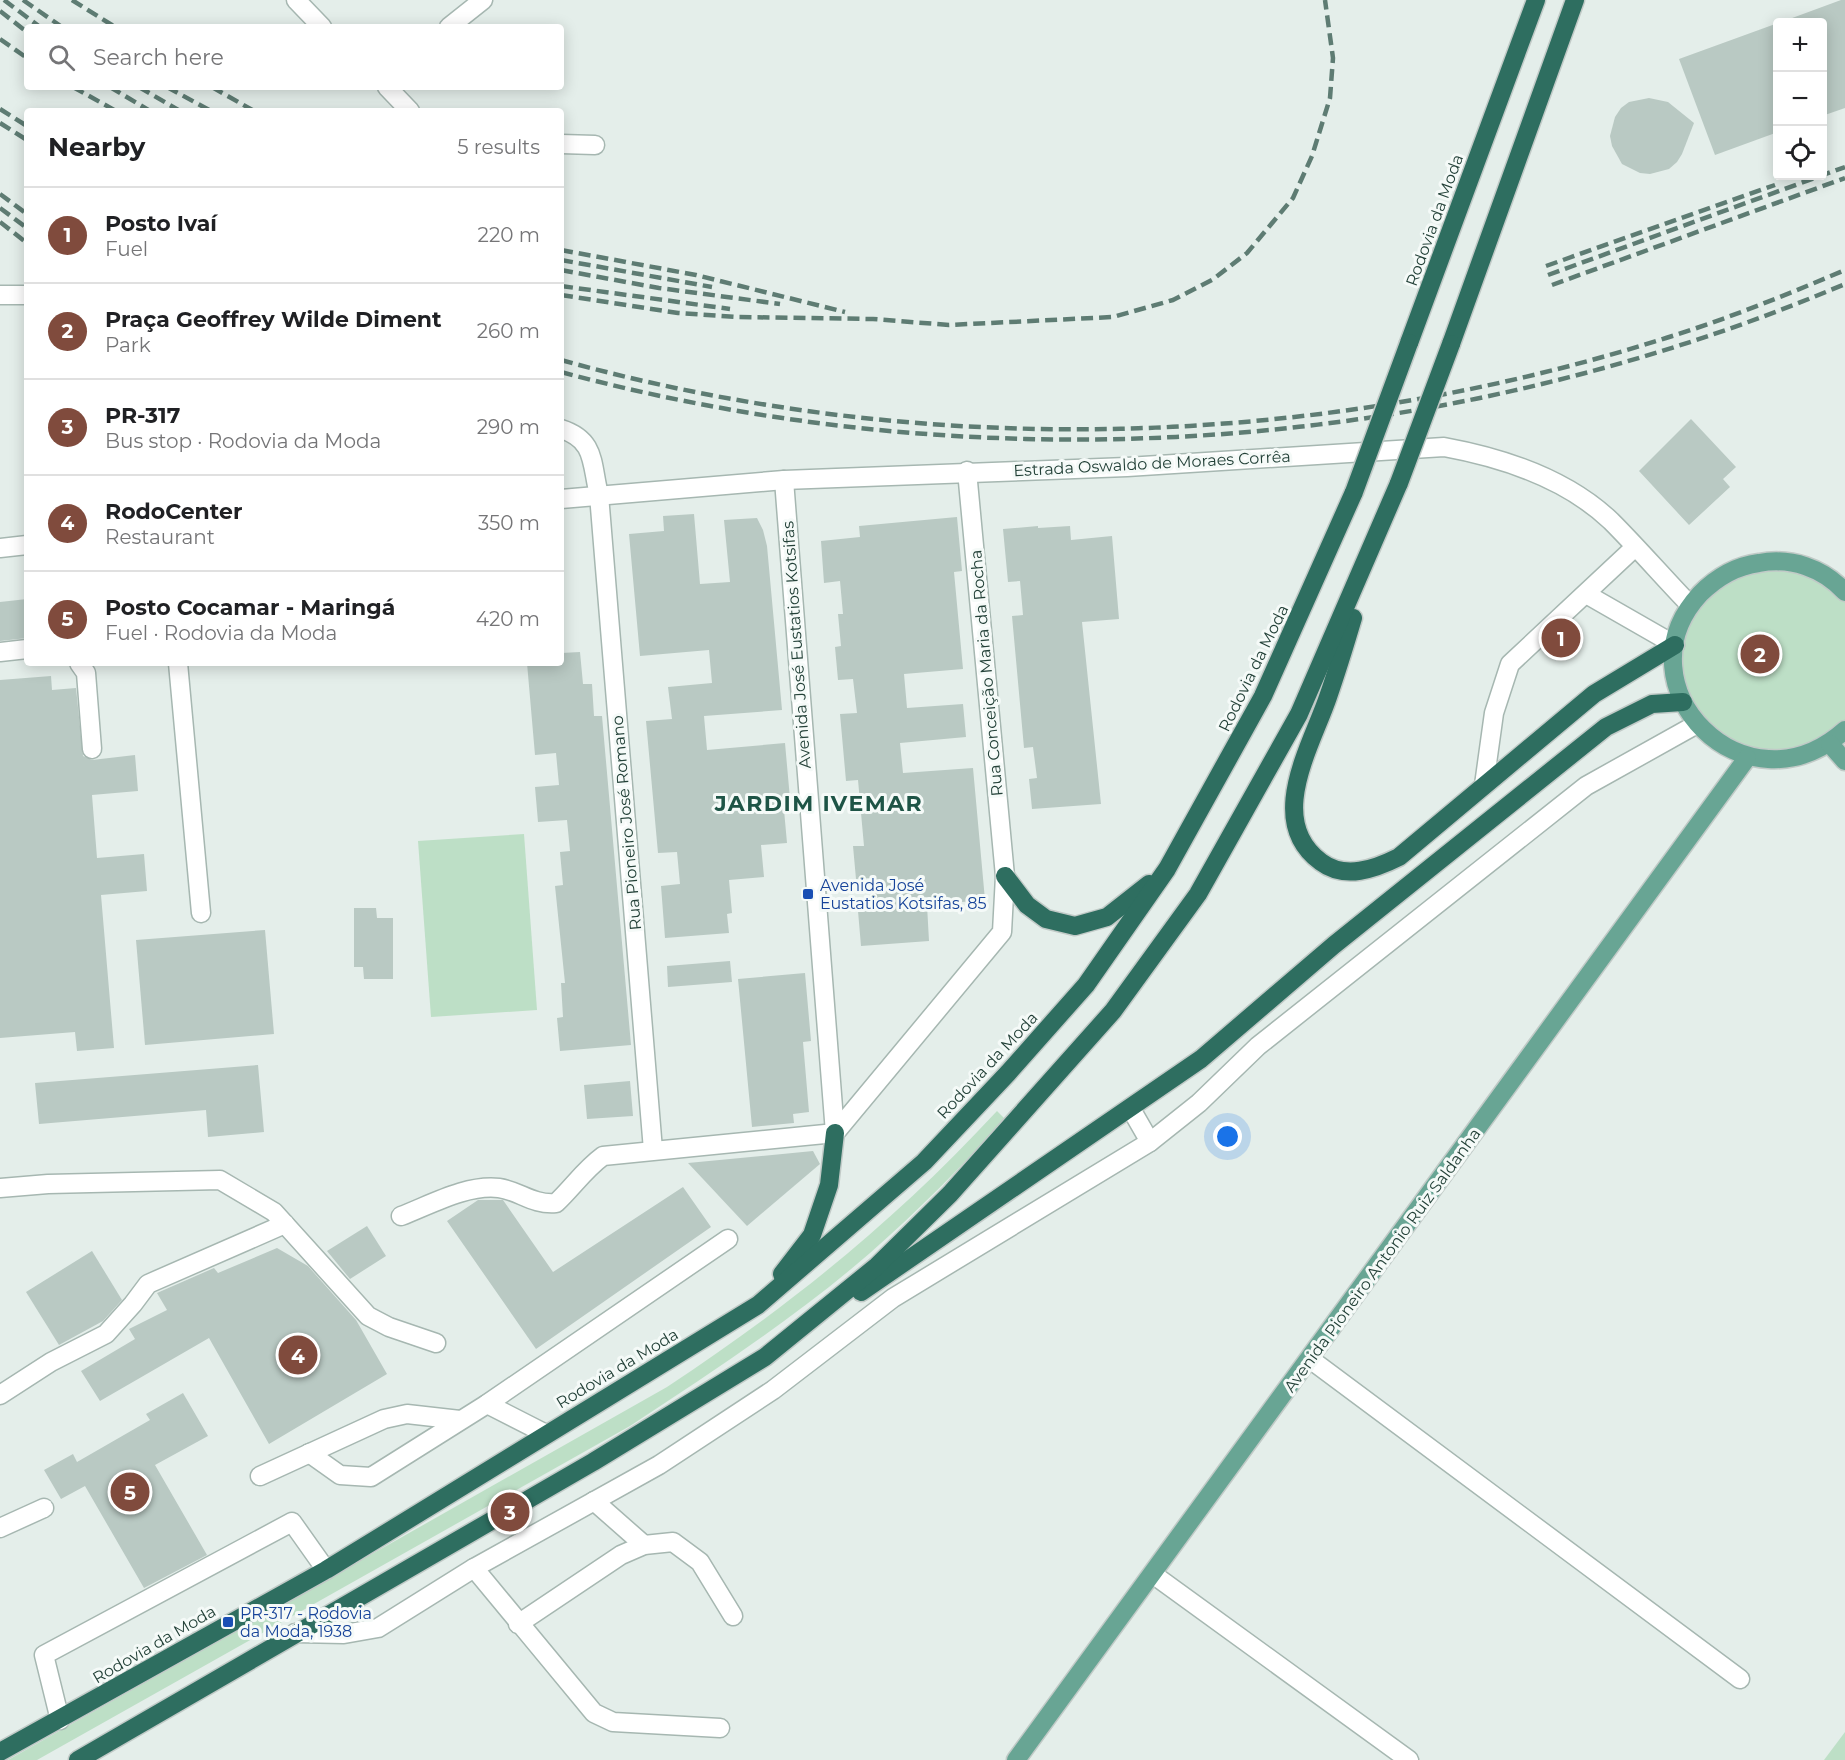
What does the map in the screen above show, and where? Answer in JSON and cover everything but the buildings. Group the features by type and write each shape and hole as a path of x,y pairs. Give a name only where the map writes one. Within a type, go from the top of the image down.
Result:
{"highway":[{"name":"Rodovia da Moda","path":"0,1752 326,1570 758,1305 924,1162 1008,1073 1086,985 1167,869 1263,696 1354,492 1536,0"},
{"path":"1575,0 1382,528 1298,782 1294,816 1302,843 1311,855 1325,865 1340,870 1355,872 1382,865 1398,856 1594,694 1675,645"},
{"path":"765,1356 877,1266 950,1194 1113,1011 1198,894 1252,803 1299,714 1382,528"},
{"path":"78,1760 593,1462 765,1356 1131,1109 1201,1059 1334,945 1606,727 1652,704 1683,702"},
{"path":"1005,876 1027,905 1046,919 1075,926 1107,917 1167,869"},
{"path":"758,1305 812,1235 829,1185 835,1133"}],"main road":[{"path":"1845,592 1835,581 1806,566 1777,560 1742,565 1713,581 1690,605 1680,624 1675,645 1676,682 1683,702 1697,724 1716,741 1747,758 1787,760 1809,754 1830,744 1845,730"},
{"path":"1830,744 1845,761"},
{"name":"Avenida Pioneiro Antonio Ruiz Saldanha","path":"1016,1760 1154,1575 1747,758"}],"street":[{"path":"296,0 319,24"},
{"path":"453,24 483,0"},
{"path":"390,90 407,108"},
{"path":"564,144 595,145"},
{"path":"0,295 24,295"},
{"name":"Rua Pioneiro José Romano","path":"564,430 577,434 586,442 599,495 653,1150"},
{"name":"Estrada Oswaldo de Moraes Corrêa","path":"564,499 784,480 967,471 1127,467 1444,447 1489,456 1534,472 1587,502 1610,520 1690,605"},
{"name":"Rua Conceição Maria da Rocha","path":"835,1133 1002,932 1005,876 967,471"},
{"name":"Avenida José Eustatios Kotsifas","path":"784,480 835,1133"},
{"path":"0,548 24,545"},
{"path":"1484,785 1494,713 1510,664 1634,548"},
{"path":"1587,594 1675,645"},
{"path":"0,652 24,650"},
{"path":"81,666 86,673 92,749"},
{"path":"178,666 201,913"},
{"path":"295,1633 344,1634 378,1628 474,1568 659,1466 773,1390 893,1298 1150,1142 1199,1103 1257,1046 1586,786 1697,724"},
{"path":"1131,1109 1150,1142"},
{"path":"401,1216 466,1192 499,1188 541,1204 556,1203 573,1186 586,1168 603,1156 835,1133"},
{"path":"0,1188 48,1184 220,1180 274,1212 368,1316 389,1327 436,1343"},
{"path":"0,1395 51,1362 106,1334 134,1304 148,1284 285,1224"},
{"path":"309,1453 340,1475 372,1477 487,1404 728,1239"},
{"path":"1310,1359 1740,1679"},
{"path":"487,1404 546,1434"},
{"path":"260,1476 384,1419 407,1414 460,1420"},
{"path":"594,1501 645,1545"},
{"path":"0,1528 44,1508"},
{"path":"60,1720 44,1655 81,1634 292,1522 326,1570"},
{"path":"518,1624 621,1555 645,1545 674,1542 700,1562 733,1616"},
{"path":"474,1568 518,1624 594,1713 613,1722 720,1728"},
{"path":"1154,1575 1409,1760"}],"green space":[{"path":"1777,559 1845,592 1845,730 1830,744 1747,758 1683,702 1680,624 1742,565"},
{"path":"524,834 537,1010 431,1017 418,841"},
{"path":"997,1111 1005,1119 939,1188 870,1253 783,1322 630,1426 37,1760 8,1760 667,1387 757,1324 840,1260 920,1189"},
{"path":"1845,1732 1845,1760 1824,1760"}],"railway":[{"path":"4,0 36,24"},
{"path":"23,0 58,24"},
{"path":"72,0 110,24"},
{"path":"564,295 678,313 737,317 873,319 949,325 1113,317 1173,300 1212,280 1247,253 1293,198 1312,156 1330,98 1333,58 1325,0"},
{"path":"0,11 24,30"},
{"path":"0,39 24,56"},
{"path":"78,90 111,108"},
{"path":"115,90 145,108"},
{"path":"144,90 175,108"},
{"path":"172,90 206,108"},
{"path":"217,90 249,108"},
{"path":"0,109 24,124"},
{"path":"0,123 24,138"},
{"path":"1548,275 1845,167"},
{"path":"1552,285 1845,178"},
{"path":"1546,266 1775,185"},
{"path":"0,194 24,212"},
{"path":"0,208 24,226"},
{"path":"0,222 24,241"},
{"path":"564,251 696,275 845,312"},
{"path":"564,261 712,287"},
{"path":"564,361 697,392 835,415 975,427 1115,429 1255,421 1394,403 1531,375 1689,331 1845,270"},
{"path":"564,271 659,288 780,304"},
{"path":"564,373 721,408 883,430 1047,439 1210,435 1373,417 1534,386 1691,342 1845,284"},
{"path":"564,286 730,309"}],"place":[{"name":"Posto Ivaí","path":"1561,638"},
{"name":"Praça Geoffrey Wilde Diment","path":"1760,654"},
{"name":"Avenida José Eustatios Kotsifas, 85","path":"808,894"},
{"name":"RodoCenter","path":"298,1355"},
{"name":"Posto Cocamar - Maringá","path":"130,1492"},
{"name":"PR-317","path":"510,1512"},
{"name":"PR-317 - Rodovia da Moda, 1938","path":"228,1622"}],"district":[{"name":"JARDIM IVEMAR","path":"819,803"}]}
